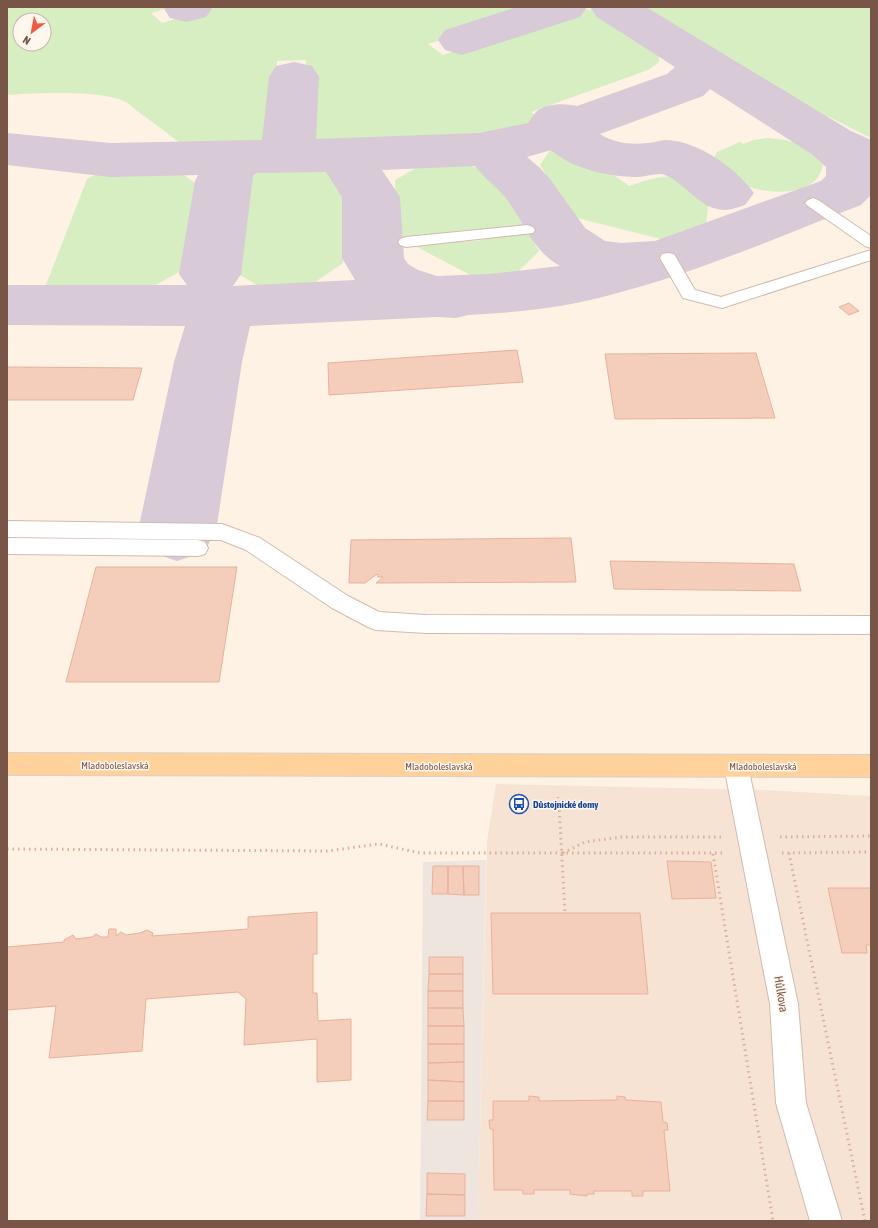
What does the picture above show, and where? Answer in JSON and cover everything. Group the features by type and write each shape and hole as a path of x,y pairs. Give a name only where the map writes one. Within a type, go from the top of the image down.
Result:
{"main road":[{"name":"Mladoboleslavská","path":"7,764 871,766"}],"street":[{"path":"813,203 871,243"},
{"path":"406,242 527,230"},
{"path":"668,258 689,294 722,303 871,255"},
{"path":"7,529 222,532 253,544 340,602 376,621 426,624 871,625"},
{"path":"7,546 198,548"},
{"name":"Hůlkova","path":"736,766 784,1004 791,1103 826,1221"}],"path":[{"path":"558,797 563,853 565,913"},
{"path":"563,853 585,842 622,837 752,845 871,836"},
{"path":"7,849 327,851 379,844 420,853 713,854 752,845 789,853 871,852"},
{"path":"789,853 865,1221"},
{"path":"713,854 773,1221"}],"shaded area":[{"path":"496,784 764,790 871,796 871,1221 478,1221 487,842"},
{"path":"486,860 478,1221 420,1221 423,862"}],"green space":[{"path":"7,7 171,7 151,13 162,23 192,14 189,11 204,7 551,7 428,44 443,55 470,46 466,43 575,8 593,10 652,47 659,56 659,62 648,70 531,112 542,121 533,125 477,135 392,142 307,145 299,140 301,77 305,77 306,60 277,61 276,78 285,78 281,141 272,145 187,148 124,101 93,94 34,93 7,95"},
{"path":"637,7 871,7 871,138 767,86"},
{"path":"768,138 792,141 813,151 823,162 818,177 807,186 790,191 772,191 753,188 735,181 721,172 713,160 717,152 740,142 743,144 754,140"},
{"path":"569,142 629,186 662,177 675,177 681,179 709,199 706,225 665,240 573,217 540,165 553,146"},
{"path":"463,163 492,173 526,228 482,233 480,229 456,231 457,235 403,240 397,237 395,180 420,166"},
{"path":"316,166 345,182 343,263 305,289 267,291 230,269 240,183 270,167"},
{"path":"175,169 198,185 186,268 143,292 59,291 46,285 87,179 102,172"},
{"path":"528,232 539,251 514,276 476,278 411,244 459,238 460,242 484,240 483,236"}],"building":[{"path":"849,303 859,311 849,315 839,307"},
{"path":"517,350 523,382 329,395 328,363"},
{"path":"756,353 775,418 615,419 605,354"},
{"path":"7,367 142,368 133,400 7,400"},
{"path":"571,538 576,582 376,583 383,577 378,577 377,574 365,583 349,583 351,540"},
{"path":"610,561 794,564 801,591 614,589"},
{"path":"96,567 237,567 219,682 66,682"},
{"path":"667,861 711,862 716,898 672,899"},
{"path":"433,866 448,866 448,894 432,894"},
{"path":"448,866 463,866 464,895 448,894"},
{"path":"463,866 479,866 479,895 464,895"},
{"path":"828,888 871,888 871,945 866,945 867,953 842,953"},
{"path":"317,912 317,954 313,954 313,993 317,993 318,1021 351,1019 351,1080 317,1082 317,1039 244,1045 246,999 238,992 146,999 142,1051 49,1058 56,1006 7,1010 7,947 64,942 64,940 73,935 76,939 92,937 96,934 101,937 108,937 109,929 116,929 116,936 121,932 126,935 140,933 147,930 153,933 152,936 248,929 248,917"},
{"path":"491,913 640,913 648,994 493,994"},
{"path":"429,957 463,957 463,974 429,974"},
{"path":"429,974 463,974 463,991 428,991"},
{"path":"428,991 463,991 463,1008 428,1008"},
{"path":"428,1008 463,1008 464,1026 428,1026"},
{"path":"428,1026 464,1026 464,1044 428,1044"},
{"path":"428,1044 464,1044 464,1062 428,1063"},
{"path":"464,1062 464,1082 428,1080 428,1063"},
{"path":"428,1080 464,1082 464,1101 428,1101"},
{"path":"529,1096 539,1097 539,1101 617,1100 617,1096 625,1097 626,1100 661,1102 663,1122 667,1123 668,1130 664,1130 670,1191 643,1191 643,1196 632,1196 632,1191 594,1191 594,1194 587,1194 587,1196 570,1194 570,1190 534,1190 534,1194 523,1194 523,1190 494,1190 493,1129 490,1129 489,1120 493,1120 493,1101 529,1101"},
{"path":"428,1101 464,1101 464,1120 427,1120"},
{"path":"427,1173 465,1174 465,1195 427,1194"},
{"path":"427,1194 465,1195 465,1216 426,1216"}],"taxiway":[{"path":"186,8 190,7"},
{"path":"462,40 564,7"},
{"path":"613,7 832,143"},
{"path":"561,130 685,85 700,72 701,64 698,60"},
{"path":"288,155 294,77"},
{"path":"561,130 555,123 564,119"},
{"path":"514,142 561,130"},
{"path":"561,130 584,148 608,157 635,160 669,157 680,161 694,168 725,193"},
{"path":"377,154 479,149 514,142"},
{"path":"514,142 499,149 500,160 503,165 520,180 529,191 553,228 564,241 584,254 608,261 646,262 657,260"},
{"path":"436,297 490,294 541,289 582,282 668,258 841,193 854,179 854,166 846,155 832,143"},
{"path":"832,143 871,161"},
{"path":"7,149 110,160 250,157"},
{"path":"250,157 377,154"},
{"path":"377,154 360,158 354,166 357,178 371,197 373,212 373,258 378,269 396,284 407,290 436,297"},
{"path":"250,157 257,155"},
{"path":"210,274 223,181 232,166 240,160 250,157"},
{"path":"7,305 241,306 436,297"},
{"path":"436,297 456,298"},
{"path":"177,531 208,362 223,306"}],"place":[{"name":"Důstojnické domy","path":"519,804"}]}
